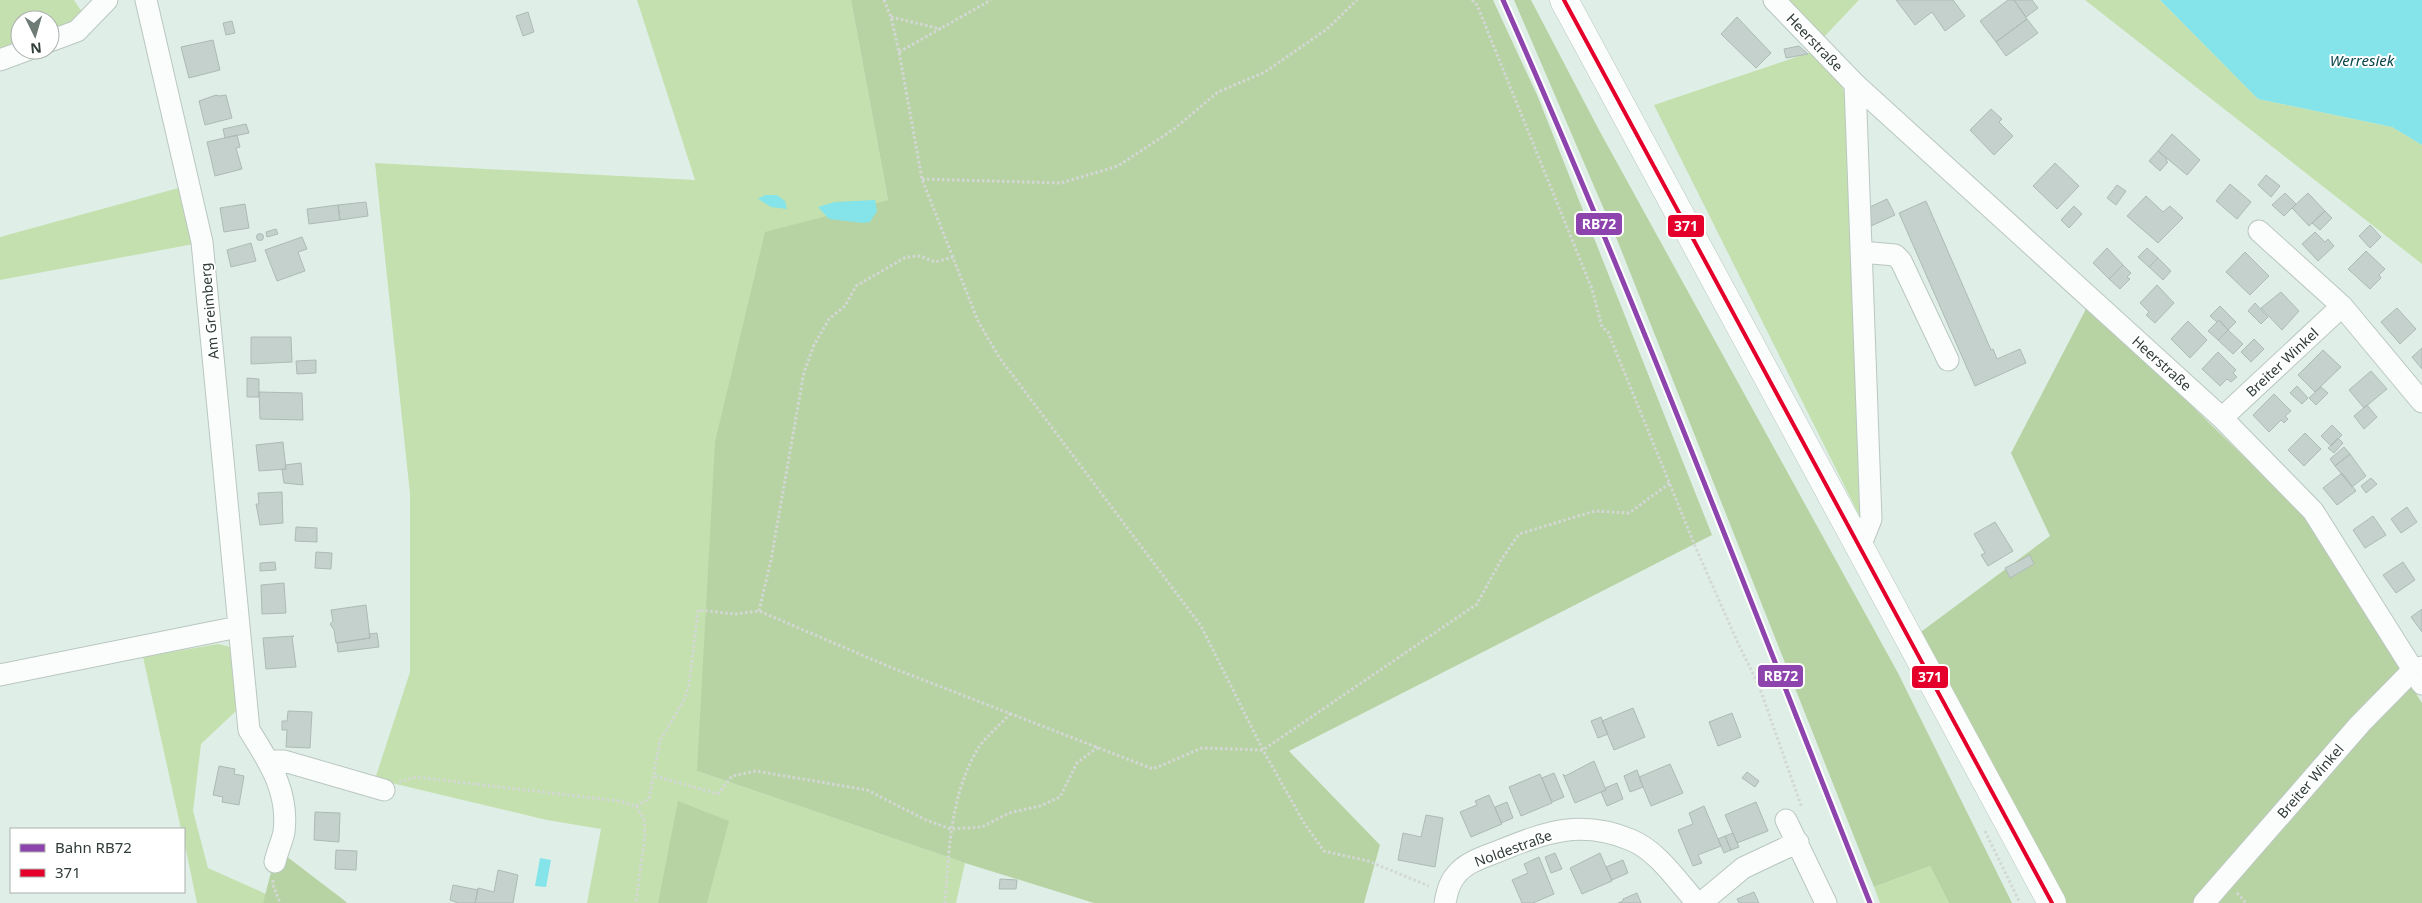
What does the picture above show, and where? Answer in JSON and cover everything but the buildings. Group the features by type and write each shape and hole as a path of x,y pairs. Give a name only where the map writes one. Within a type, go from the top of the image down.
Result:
{"main road":[{"path":"1564,0 2052,903"}],"street":[{"path":"60,37 78,31 107,0"},
{"name":"Am Greimberg","path":"146,0 202,242 249,730 279,781 283,805 284,832 275,862"},
{"name":"Heerstraße","path":"1774,0 1855,84 2222,418 2313,510 2419,674"},
{"path":"1855,84 1872,519 1860,547"},
{"path":"2259,231 2342,306 2422,402"},
{"path":"1861,252 1895,255 1901,261 1948,360"},
{"name":"Breiter Winkel","path":"2222,418 2342,306"},
{"path":"0,675 238,627"},
{"name":"Breiter Winkel","path":"2204,903 2360,724 2419,674"},
{"path":"268,761 284,761 384,790"},
{"path":"1794,815 1798,842 1826,903"},
{"name":"Noldestraße","path":"1446,896 1455,876 1466,866 1545,833 1576,828 1604,832 1633,840 1655,857 1697,903"},
{"path":"1700,903 1743,868 1798,842"}],"path":[{"path":"884,0 891,17 899,52 922,179 978,320 999,357 1201,626 1263,750 1304,823 1324,851 1368,861 1433,888 1446,896"},
{"path":"899,52 991,0"},
{"path":"922,179 1061,184 1118,166 1174,129 1218,92 1265,72 1327,29 1357,0"},
{"path":"1472,0 1477,5 1592,289 1602,327 1608,332 1737,641 1759,686 1794,815"},
{"path":"891,17 941,29"},
{"path":"759,611 771,560 804,372 814,346 829,319 845,306 856,286 906,257 920,256 935,262 953,257"},
{"path":"636,806 649,799 655,776 660,741 684,700 690,685 698,610 735,614 759,611 890,667 1153,768 1202,748 1263,750 1477,604 1501,560 1519,534 1595,512 1629,513 1670,483"},
{"path":"945,903 951,829 958,794 978,749 1011,713"},
{"path":"655,776 718,794 732,776 756,771 867,790 926,820 951,829 982,827 1009,813 1040,806 1060,797 1077,763 1098,747"},
{"path":"384,790 394,784 416,777 566,794 619,801 636,806 644,819 645,834 636,903"}],"green space":[{"path":"0,0 74,0 88,21 60,36 60,10 10,10 10,55 0,60"},
{"path":"637,0 851,0 888,200 697,771 965,863 956,903 587,903 601,829 547,820 375,779 410,672 410,494 375,163 695,180"},
{"path":"851,0 1493,0 1538,97 1712,535 1289,751 1380,845 1364,903 1094,903 965,863 697,771 715,442 765,232 888,200"},
{"path":"1514,0 1531,0 1599,130 1898,673 2012,903 1949,903 1930,866 1874,887 1618,242"},
{"path":"1788,0 1859,0 1824,37"},
{"path":"2085,0 2160,0 2258,99 2392,127 2422,145 2422,264"},
{"path":"1817,50 1845,92 1860,517 1654,105"},
{"path":"182,187 194,244 0,280 0,237"},
{"path":"2088,305 2303,514 2422,703 2422,903 2064,903 1918,634 2050,536 2011,453"},
{"path":"218,644 231,647 236,711 201,744 193,811 208,868 266,894 263,903 197,903 185,846 185,828 181,828 143,657"},
{"path":"678,801 729,821 707,903 658,903"},
{"path":"277,849 345,901 347,903 263,903"},
{"path":"1930,866 1949,903 1880,903 1874,887"}],"water":[{"name":"Werresiek","path":"2160,0 2422,0 2422,145 2392,127 2258,99"},
{"path":"765,195 777,195 785,201 787,209 771,207 758,199"},
{"path":"875,200 877,211 870,222 863,223 829,219 818,207 835,202"},
{"path":"540,858 551,860 546,887 535,886"}],"rail line":[{"name":"RB72","path":"1503,0 1552,112 1645,337 1870,903"}],"transit line":[{"name":"371","path":"1564,0 2052,903"}]}
